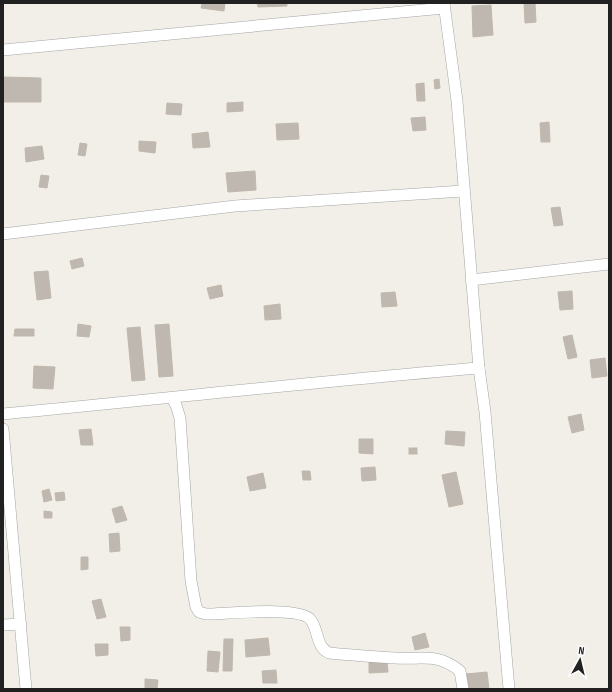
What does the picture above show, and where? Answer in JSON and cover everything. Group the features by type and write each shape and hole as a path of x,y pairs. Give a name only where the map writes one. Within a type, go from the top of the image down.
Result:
{"street":[{"path":"3,50 444,6 457,101 463,191 479,368 485,412 509,689"},
{"path":"3,234 235,206 463,191"},
{"path":"471,280 609,264"},
{"path":"3,414 172,398 329,380 479,368"},
{"path":"172,398 180,418 191,581 196,607 199,612 206,614 283,612 306,615 311,619 320,645 324,650 351,656 398,658 428,657 453,665 460,671 463,689"},
{"path":"3,429 26,689"},
{"path":"3,625 21,624"}],"building":[{"path":"202,3 225,3 224,11 201,8"},
{"path":"257,3 287,3 287,6 258,7"},
{"path":"524,3 535,3 536,22 525,23"},
{"path":"491,5 493,35 473,37 472,6"},
{"path":"4,77 41,78 41,102 4,102"},
{"path":"439,79 440,88 435,89 434,80"},
{"path":"424,83 425,101 417,101 416,84"},
{"path":"243,102 243,111 227,112 227,103"},
{"path":"167,103 182,104 181,115 166,114"},
{"path":"425,117 426,130 413,131 411,118"},
{"path":"549,122 550,142 541,142 540,123"},
{"path":"298,123 299,139 277,140 276,124"},
{"path":"208,132 210,147 193,148 192,134"},
{"path":"139,141 156,142 155,153 139,151"},
{"path":"80,143 87,144 85,156 78,155"},
{"path":"42,146 44,159 26,162 25,148"},
{"path":"255,171 256,190 228,192 226,173"},
{"path":"41,175 49,176 47,188 39,187"},
{"path":"560,207 563,225 554,226 551,208"},
{"path":"82,258 84,266 72,269 70,261"},
{"path":"48,271 51,298 37,300 34,272"},
{"path":"221,285 223,296 210,299 207,288"},
{"path":"572,291 573,309 560,310 558,292"},
{"path":"395,292 397,306 382,307 381,293"},
{"path":"280,304 281,319 265,320 264,306"},
{"path":"78,324 91,326 89,337 77,336"},
{"path":"169,324 173,376 159,377 155,325"},
{"path":"140,327 145,380 132,381 127,328"},
{"path":"15,329 34,329 34,336 14,336"},
{"path":"572,335 577,357 568,359 563,337"},
{"path":"605,358 607,376 592,378 590,360"},
{"path":"34,366 55,367 53,389 33,388"},
{"path":"581,414 584,430 572,433 568,417"},
{"path":"91,429 93,445 81,445 79,430"},
{"path":"446,431 465,432 464,446 445,444"},
{"path":"359,439 373,439 373,454 359,453"},
{"path":"409,448 417,448 417,454 409,454"},
{"path":"375,467 376,480 362,481 361,468"},
{"path":"302,471 310,471 311,480 303,480"},
{"path":"456,472 463,504 449,507 442,475"},
{"path":"263,473 266,488 250,491 247,477"},
{"path":"49,489 52,500 44,502 42,491"},
{"path":"64,492 65,500 56,501 55,493"},
{"path":"122,506 127,520 116,523 112,509"},
{"path":"44,511 52,512 52,518 44,518"},
{"path":"119,533 120,551 110,552 109,534"},
{"path":"81,557 88,557 88,569 81,570"},
{"path":"101,599 106,617 97,619 92,601"},
{"path":"120,627 130,627 130,640 121,641"},
{"path":"425,633 429,647 415,650 412,637"},
{"path":"268,638 270,655 246,657 245,640"},
{"path":"224,639 233,639 232,671 223,671"},
{"path":"95,644 108,644 108,655 96,656"},
{"path":"208,651 220,652 218,672 207,671"},
{"path":"387,660 388,672 369,673 369,661"},
{"path":"276,670 277,683 263,683 262,671"},
{"path":"487,672 489,689 467,689 466,674"},
{"path":"145,679 158,680 157,689 145,689"}]}
